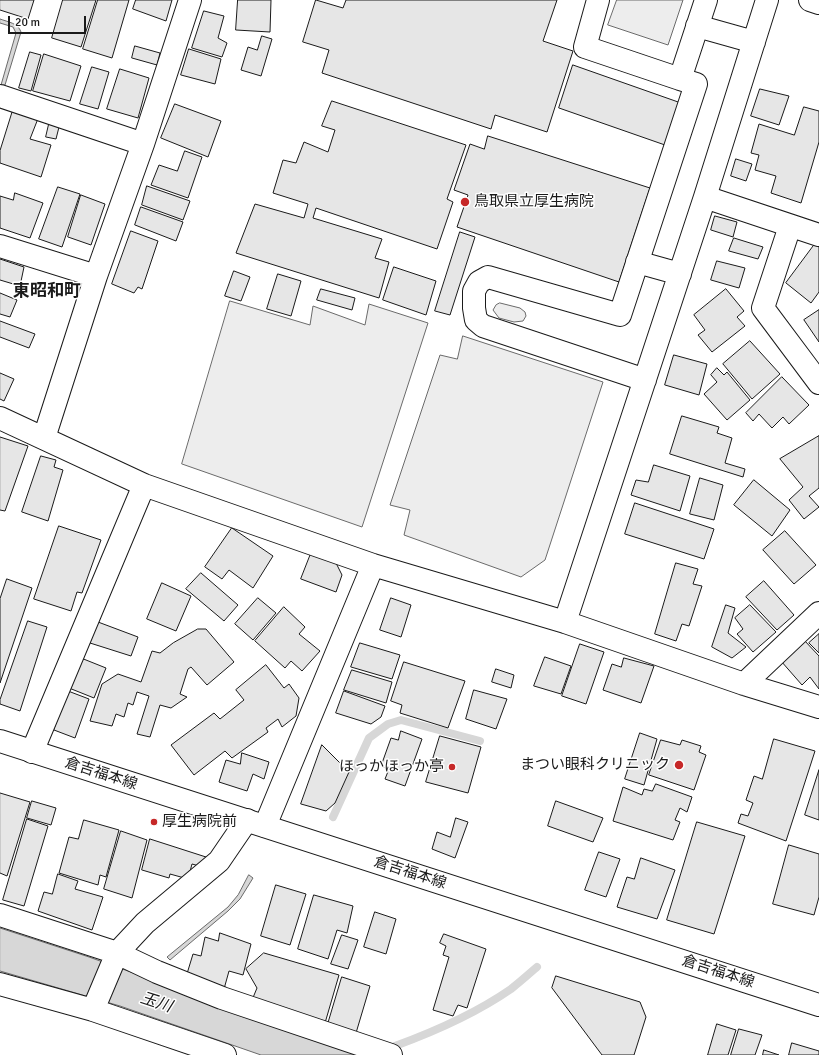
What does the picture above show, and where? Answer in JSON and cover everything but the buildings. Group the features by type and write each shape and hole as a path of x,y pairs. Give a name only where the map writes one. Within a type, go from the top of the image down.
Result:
{"street":[{"path":"44,438 96,276 143,144 190,0"},
{"path":"598,0 584,47 696,84 620,315 488,276 479,282 474,290 474,308 476,320 483,326 645,380"},
{"path":"680,79 706,0"},
{"path":"565,622 680,274 768,0"},
{"path":"810,0 819,3"},
{"path":"697,26 754,42"},
{"path":"0,96 143,144"},
{"path":"705,197 819,236"},
{"path":"790,226 763,308 819,383"},
{"path":"0,246 96,276"},
{"path":"637,262 680,274"},
{"path":"0,418 144,485 373,565 565,622 744,684 819,707"},
{"path":"32,752 144,485"},
{"path":"92,1010 117,953 145,923 219,861 256,823 373,565"},
{"path":"744,684 819,613"},
{"name":"倉吉福本線","path":"0,741 819,1005"},
{"path":"0,915 117,953 157,972 222,998 391,1055"},
{"path":"0,984 92,1010 226,1055"}],"shaded area":[{"path":"617,0 683,0 668,45 608,25"},
{"path":"230,301 310,325 313,306 365,325 369,304 428,323 362,527 182,464"},
{"path":"500,303 520,308 525,312 526,316 523,321 514,322 499,318 493,310 496,305"},
{"path":"463,336 603,382 545,560 521,577 404,535 410,510 390,505 440,355 457,359"}],"water":[{"path":"0,19 15,25 21,32 5,85 1,85 16,33 13,27 0,23"},
{"path":"249,875 253,878 240,899 170,960 167,957 228,907 238,895"},
{"name":"玉川","path":"0,928 89,957 362,1055 261,1055 120,1006 0,971"}],"waterway":[{"path":"333,817 369,738 388,724 401,720 480,741"},
{"path":"395,1046 440,1028 469,1014 511,989 537,967"}],"place":[{"name":"鳥取県立厚生病院","path":"465,202"},
{"name":"まつい眼科クリニック","path":"679,765"},
{"name":"ほっかほっか亭","path":"452,767"},
{"name":"厚生病院前","path":"154,822"}],"district":[{"name":"東昭和町","path":"47,292"}]}
